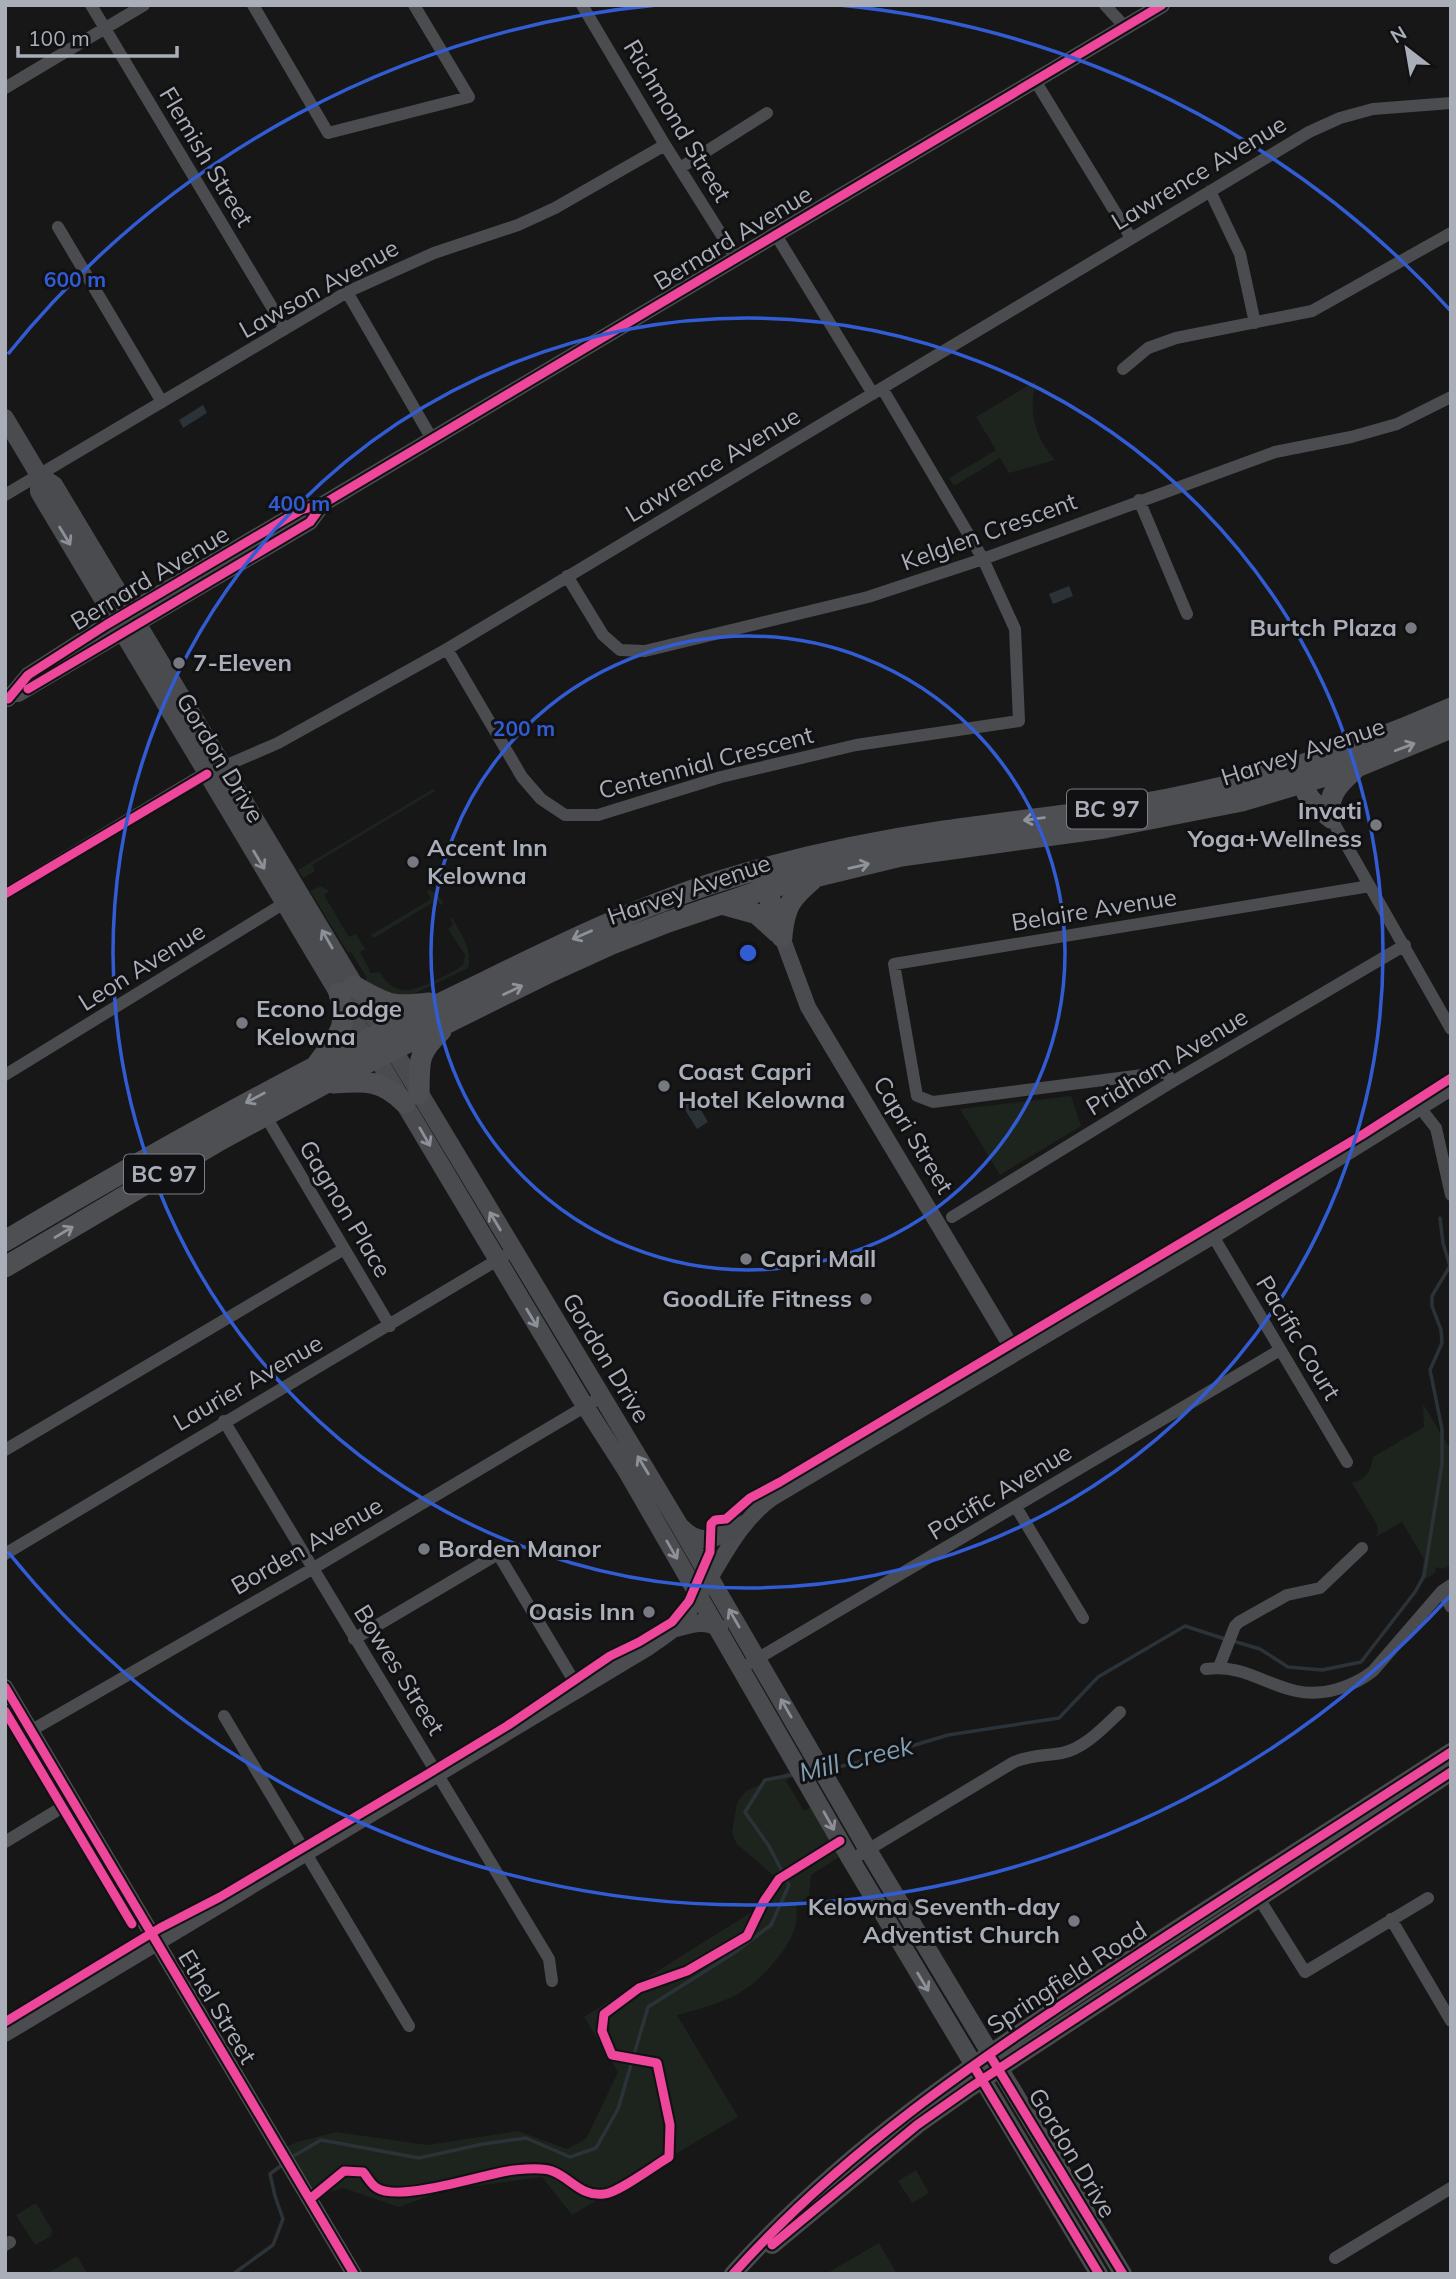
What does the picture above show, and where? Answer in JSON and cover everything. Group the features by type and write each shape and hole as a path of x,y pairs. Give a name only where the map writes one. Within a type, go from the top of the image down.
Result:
{"highway":[{"name":"Harvey Avenue","path":"448,1011 540,954 660,902 723,880 867,845 943,831 1098,811 1232,784 1316,759 1451,708"},
{"name":"Harvey Avenue","path":"5,1241 183,1136 320,1075 448,1011 612,944 721,904 769,888 901,856 1142,822 1242,801 1359,766 1451,728"},
{"path":"1316,759 1303,784 1313,801 1331,818"},
{"path":"1331,818 1329,809 1334,791 1359,766"},
{"path":"782,937 772,909 769,888 772,876 785,864"},
{"path":"782,937 786,911 793,896 816,876"},
{"path":"721,904 757,914 782,937"},
{"path":"346,989 386,1005 448,1011 425,1046 412,1098 375,1083 320,1075 342,1028 346,989"},
{"name":"Harvey Avenue","path":"5,1267 265,1115 320,1075"}],"main road":[{"name":"Gordon Drive","path":"5,418 40,475 39,492 127,622 215,770 285,903 346,989 412,1098 505,1255 585,1406 626,1470 742,1668 810,1770 868,1850 1121,2273"},
{"name":"Gordon Drive","path":"215,770 300,893 346,989"},
{"name":"Gordon Drive","path":"505,1255 601,1397 758,1659 851,1860 1098,2274"},
{"path":"678,1523 691,1537 706,1540 744,1524"},
{"path":"676,1628 699,1622 719,1628"},
{"name":"Springfield Road","path":"735,2274 770,2232 825,2181 989,2052 1451,1752"},
{"name":"Springfield Road","path":"735,2274 918,2125 982,2080 1451,1772"}],"street":[{"name":"Flemish Street","path":"91,5 285,329"},
{"path":"5,88 144,5"},
{"path":"253,5 328,133 469,97 414,5"},
{"name":"Richmond Street","path":"582,5 736,258"},
{"path":"1105,5 1125,27"},
{"name":"Bernard Avenue","path":"7,700 29,675 310,523 323,504 1162,5"},
{"path":"1036,82 1131,238"},
{"name":"Lawrence Avenue","path":"5,894 215,770 278,743 447,649 1308,132 1340,118 1374,109 1451,103"},
{"path":"680,168 767,113"},
{"name":"Lawson Avenue","path":"5,495 347,292 433,253 518,225 555,208 665,145"},
{"path":"1210,191 1240,254 1255,323"},
{"path":"58,227 162,402"},
{"path":"1123,369 1148,348 1176,338 1311,311 1451,233"},
{"path":"776,235 983,559"},
{"path":"347,292 432,439"},
{"name":"Kelglen Crescent","path":"567,576 603,635 620,650 645,652 868,597 983,559 1275,452 1397,425 1451,397"},
{"path":"1139,500 1187,614"},
{"name":"Centennial Crescent","path":"447,649 522,777 541,799 565,815 598,815 721,777 856,745 1020,721 1015,629 983,559"},
{"path":"1331,818 1451,1029"},
{"name":"Belaire Avenue","path":"1172,1082 1166,1072 933,1102 917,1096 894,964 1370,886"},
{"name":"Leon Avenue","path":"5,1075 300,893"},
{"name":"Capri Street","path":"782,937 808,1007 1015,1353"},
{"name":"Pridham Avenue","path":"952,1217 1172,1082 1405,945"},
{"path":"5,2034 648,1648 676,1628 744,1524 772,1498 1213,1236 1451,1088"},
{"path":"1420,1108 1436,1128 1451,1195"},
{"name":"Gagnon Place","path":"265,1115 390,1326"},
{"name":"Pacific Court","path":"1213,1236 1347,1462"},
{"path":"5,1450 344,1249"},
{"name":"Laurier Avenue","path":"5,1553 224,1421 390,1326 505,1255"},
{"name":"Pacific Avenue","path":"742,1668 1280,1350"},
{"name":"Borden Avenue","path":"32,1730 312,1569 601,1397"},
{"name":"Bowes Street","path":"224,1421 354,1639 440,1775 548,1959 552,1981"},
{"path":"1016,1507 1083,1618"},
{"path":"1362,1548 1320,1588 1287,1595 1239,1622 1225,1653 1213,1668 1236,1668 1295,1691 1311,1693 1343,1687 1365,1678 1373,1671 1446,1588"},
{"path":"354,1639 498,1554 580,1691"},
{"path":"1446,1588 1451,1607"},
{"name":"Ethel Street","path":"5,1687 354,2274"},
{"path":"851,1860 1014,1762 1036,1755 1061,1753 1080,1745 1120,1712"},
{"path":"224,1717 409,2026"},
{"path":"5,1842 74,1800"},
{"path":"1249,1882 1305,1972 1428,1898"},
{"path":"1391,1919 1451,2021"},
{"path":"1335,2259 1451,2188"}],"shaded area":[{"path":"1036,381 1033,402 1035,422 1042,441 1055,460 1009,473 1000,458 954,486 949,478 996,450 976,417"},
{"path":"203,405 207,413 183,428 179,420"},
{"path":"1069,586 1073,596 1053,604 1049,594"},
{"path":"433,789 435,791 312,865 315,871 303,878 298,870"},
{"path":"321,886 329,891 324,895 349,937 356,934 365,949 360,952 371,973 379,972 396,989 416,988 463,965 465,955 448,929 453,925 450,919 452,918 468,948 468,968 396,1000 365,980 367,978 351,952 348,953 310,891"},
{"path":"427,891 437,894 444,904 441,905 437,900 374,938 371,935 431,899"},
{"path":"1071,1096 1081,1126 1000,1175 960,1109"},
{"path":"694,1098 708,1122 697,1129 682,1105"},
{"path":"1423,1404 1451,1450 1451,1565 1443,1569 1436,1567 1435,1573 1420,1582 1424,1559 1402,1522 1374,1538 1378,1533 1377,1525 1352,1483 1367,1474 1373,1457 1424,1427"},
{"path":"790,1771 793,1776 786,1781 804,1811 811,1807 839,1857 811,1875 809,1896 796,1905 795,1926 791,1938 780,1955 757,1980 734,1996 677,2015 738,2117 572,2215 542,2177 445,2190 399,2207 343,2188 313,2197 283,2149 297,2142 336,2132 427,2145 518,2131 567,2149 586,2139 618,2072 584,2017 763,1905 762,1892 774,1876 736,1843 732,1832 737,1803 746,1791"},
{"path":"916,2170 929,2193 912,2203 898,2181"},
{"path":"36,2203 52,2230 51,2236 35,2245 16,2215"},
{"path":"879,2243 897,2274 826,2274"},
{"path":"77,2256 88,2274 48,2274 48,2273"}],"waterway":[{"name":"Mill Creek","path":"1233,1641 1260,1649 1288,1667 1322,1670 1361,1662 1415,1592 1424,1576 1442,1464 1442,1429 1430,1370 1442,1343 1432,1296 1450,1266 1443,1243 1440,1218"},
{"name":"Mill Creek","path":"828,1769 948,1735 1059,1718 1098,1677 1185,1626 1225,1639"},
{"name":"Mill Creek","path":"292,2157 321,2140 419,2158 526,2138 570,2157 596,2148 618,2109 648,2007 734,1953 771,1925 789,1885 769,1846 745,1812 765,1780 796,1774"},
{"name":"Mill Creek","path":"233,2274 273,2245 283,2219 270,2174 283,2164"}],"cycle path":[{"path":"8,699 28,675 106,625 301,510 323,504 1162,5"},
{"path":"28,689 310,522 323,504"},
{"path":"5,894 207,774"},
{"path":"5,2022 160,1928 220,1897 421,1778 507,1726 610,1656 672,1622 689,1601 710,1552 711,1524 715,1520 726,1519 750,1498 1362,1135 1451,1078"},
{"path":"5,1687 354,2274"},
{"path":"5,1711 132,1924"},
{"path":"733,2274 819,2188 865,2148 962,2074 1113,1971 1451,1752"},
{"path":"772,2245 917,2125 971,2087 1451,1772"},
{"path":"310,2199 344,2171 363,2172 377,2188 388,2192 404,2192 444,2186 501,2172 543,2169 559,2174 589,2193 604,2194 627,2184 669,2157 670,2125 657,2063 612,2055 602,2031 604,2014 639,1988 687,1971 747,1936 764,1901 779,1879 840,1841"},
{"path":"992,2059 1123,2274"},
{"path":"976,2070 1099,2274"}],"place":[{"name":"Burtch Plaza","path":"1411,628"},
{"name":"7-Eleven","path":"179,663"},
{"name":"Invati Yoga+Wellness","path":"1376,825"},
{"name":"Accent Inn Kelowna","path":"413,862"},
{"name":"Econo Lodge Kelowna","path":"242,1023"},
{"name":"Coast Capri Hotel Kelowna","path":"664,1086"},
{"name":"Capri Mall","path":"746,1259"},
{"name":"GoodLife Fitness","path":"866,1299"},
{"name":"Borden Manor","path":"424,1549"},
{"name":"Oasis Inn","path":"649,1612"},
{"name":"Kelowna Seventh-day Adventist Church","path":"1074,1921"}]}
